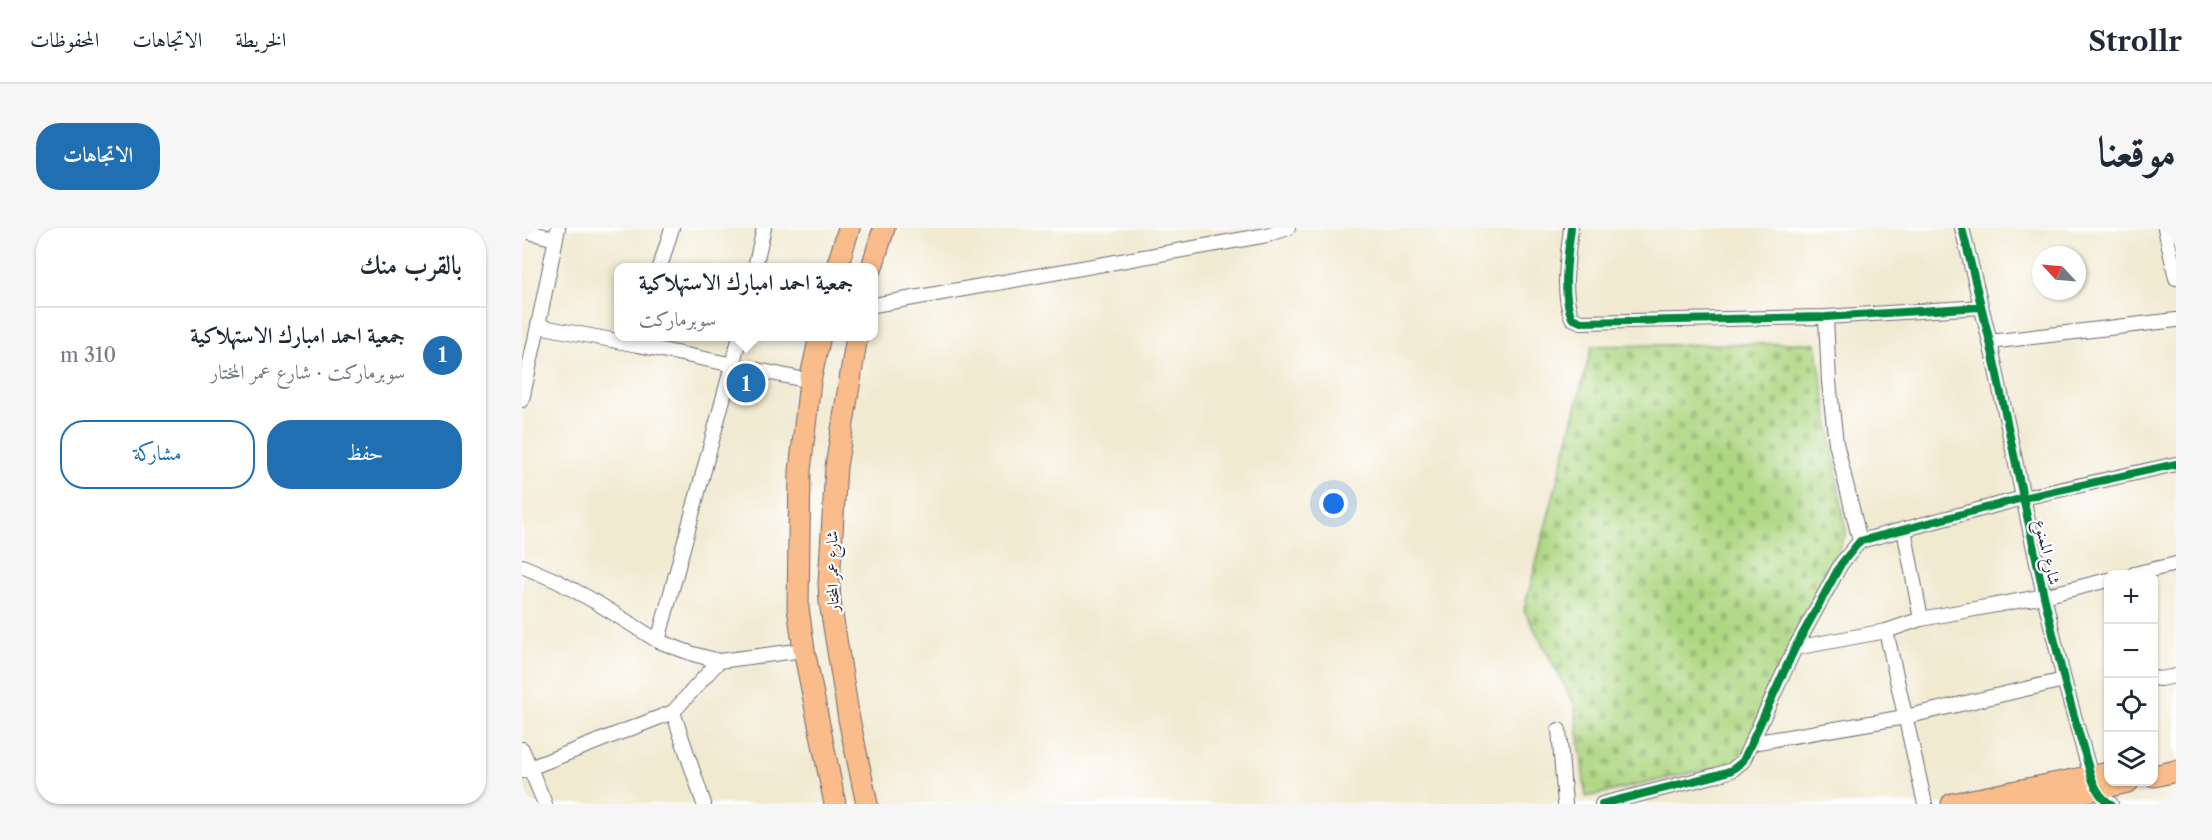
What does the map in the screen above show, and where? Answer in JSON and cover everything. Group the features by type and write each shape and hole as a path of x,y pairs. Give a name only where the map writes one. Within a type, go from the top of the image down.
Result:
{"main road":[{"path":"838,263 849,228"},
{"path":"873,263 884,228"},
{"name":"شارع عمر المختار","path":"819,341 810,381 800,471 798,589 804,650 836,804"},
{"name":"شارع عمر المختار","path":"856,341 836,467 829,583 849,719 867,804"},
{"path":"798,589 829,583"},
{"path":"2158,762 2176,759"},
{"path":"2158,775 2176,771"},
{"path":"1952,804 2098,779"},
{"path":"2028,804 2098,779"}],"street":[{"path":"661,263 672,228"},
{"path":"756,263 764,228"},
{"path":"878,304 1267,235 1288,228"},
{"path":"1571,228 1567,290 1569,310 1572,318 1581,322 1826,317 1981,308"},
{"name":"شارع الممنوع","path":"1962,228 1990,342 2064,680 2106,802 2111,804"},
{"path":"2164,228 2176,278"},
{"path":"522,230 556,233 522,400"},
{"path":"1826,317 1829,382 1836,443 1860,541"},
{"path":"1990,342 2176,320"},
{"path":"538,326 614,337"},
{"path":"639,341 733,365 810,381"},
{"path":"658,641 739,341"},
{"path":"1602,804 1732,770 1743,761 1795,648 1841,564 1860,541 2023,498 2176,464"},
{"path":"1904,530 1920,620"},
{"path":"2151,570 2176,564"},
{"path":"522,566 585,596 658,641 719,661 804,650"},
{"path":"1795,648 1886,631 1920,620 2044,596 2104,581"},
{"path":"1886,631 1925,804"},
{"path":"526,769 673,712 719,661"},
{"path":"2158,679 2176,676"},
{"path":"1752,743 1905,717 2064,680"},
{"path":"673,712 704,804"},
{"path":"1559,730 1565,804"},
{"path":"522,749 526,769 545,804"}],"green space":[{"path":"1816,343 1846,533 1743,761 1586,797 1575,705 1524,610 1592,346"}],"cycle path":[{"path":"1571,228 1566,274 1567,297 1572,318 1581,322 1826,317 1981,307"},
{"path":"1962,228 1990,342 2064,680 2096,788 2111,804"},
{"path":"1602,804 1717,775 1732,770 1743,761 1795,648 1841,564 1860,541 2023,498 2176,464"}],"place":[{"name":"جمعية احمد امبارك الاستهلاكية","path":"746,383"}]}
